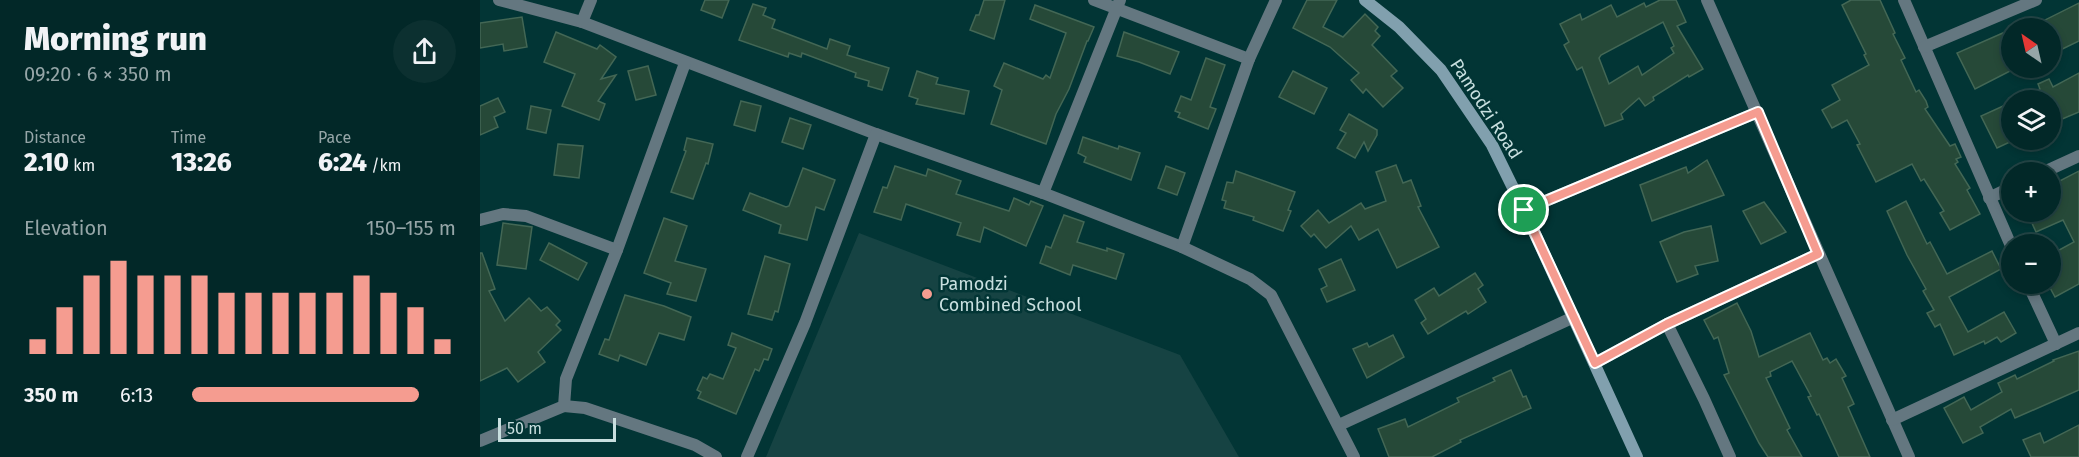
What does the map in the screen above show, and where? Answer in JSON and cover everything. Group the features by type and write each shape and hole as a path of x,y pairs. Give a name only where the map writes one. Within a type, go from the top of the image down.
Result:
{"street":[{"path":"499,0 582,22 876,134 1043,193 1182,247 1250,279 1271,296 1354,457"},
{"path":"582,22 591,0"},
{"path":"1094,0 1119,4 1249,59"},
{"path":"1182,247 1249,59 1276,0"},
{"name":"Pamodzi Road","path":"1365,0 1399,27 1441,70 1492,145 1574,317 1637,457"},
{"path":"1707,0 1909,457"},
{"path":"1904,0 2006,234"},
{"path":"1924,47 2036,0"},
{"path":"1043,193 1119,4"},
{"path":"564,406 566,379 617,250 685,63"},
{"path":"1524,210 1758,112"},
{"path":"747,457 805,323 876,134"},
{"path":"2061,164 2079,156"},
{"path":"1989,198 2001,192"},
{"path":"480,220 503,214 526,216 617,250"},
{"path":"1595,363 1667,324 1818,254"},
{"path":"2033,294 2056,344"},
{"path":"1339,425 1574,317"},
{"path":"1667,324 1730,457"},
{"path":"1892,420 2079,333"},
{"path":"480,441 564,406 585,408 695,445 716,457"}],"shaded area":[{"name":"Pamodzi Combined School","path":"859,233 1180,355 1239,457 766,457"}],"building":[{"path":"705,0 729,0 722,18 701,10"},
{"path":"984,0 1005,0 994,39 970,30 976,15 979,15"},
{"path":"1307,0 1337,0 1323,27 1343,37 1365,14 1378,27 1375,31 1380,36 1372,45 1397,71 1391,76 1403,88 1383,107 1366,89 1363,93 1351,80 1359,73 1330,47 1293,28"},
{"path":"1660,0 1676,0 1686,22 1677,26 1703,69 1689,77 1688,75 1653,97 1654,100 1645,106 1639,98 1621,114 1623,119 1605,126 1582,67 1577,70 1564,45 1569,42 1560,24 1580,14 1582,20 1611,5 1617,17 1644,3 1646,7","holes":["1663,22 1674,46 1671,48 1674,53 1642,75 1638,66 1609,84 1599,58"]},
{"path":"1851,0 1880,0 1905,58 1901,60 1916,92 1919,90 1928,107 1925,109 1950,146 1955,144 1961,157 1956,159 1958,162 1955,164 1970,188 1967,190 1980,214 1950,230 1940,213 1944,211 1924,179 1921,181 1912,164 1876,182 1847,120 1832,128 1822,110 1840,100 1832,85 1869,65 1842,5"},
{"path":"2079,3 2079,41 2061,50 2061,18 2049,18"},
{"path":"753,4 766,8 763,15 775,20 772,28 827,49 830,39 850,46 847,55 889,68 882,90 868,86 869,81 855,77 856,73 802,53 801,57 789,53 788,57 739,40"},
{"path":"1035,5 1094,27 1069,89 1056,114 1046,144 991,124 1002,90 994,86 1004,63 1043,79 1046,75 1050,78 1066,33 1030,19"},
{"path":"522,17 527,47 504,51 503,44 480,48 480,23"},
{"path":"556,32 597,49 600,45 616,57 601,79 616,75 598,101 605,104 599,120 562,106 575,74 544,62"},
{"path":"1124,32 1179,52 1170,74 1117,56"},
{"path":"2001,34 2001,76 1975,89 1957,53"},
{"path":"1206,58 1225,65 1210,107 1216,109 1208,129 1178,117 1180,113 1175,111 1181,96 1191,100"},
{"path":"648,66 656,95 636,100 628,71"},
{"path":"917,71 938,78 936,84 969,91 964,114 916,104 918,99 909,96"},
{"path":"1293,71 1327,88 1314,114 1279,97"},
{"path":"2079,73 2079,112 2061,120 2061,90 2038,90 2040,89 2038,84 2049,79 2053,87"},
{"path":"498,98 505,112 494,117 498,127 480,135 480,106"},
{"path":"741,101 761,106 755,131 734,125"},
{"path":"531,106 551,110 546,133 527,129"},
{"path":"2001,107 2001,146 1997,148 1981,116"},
{"path":"1349,114 1377,130 1377,135 1368,151 1364,142 1355,158 1337,148 1346,133 1340,130"},
{"path":"790,118 811,125 803,149 782,142"},
{"path":"1083,137 1118,149 1119,146 1140,153 1131,180 1084,162 1086,157 1078,153"},
{"path":"687,138 713,144 708,164 706,163 693,199 671,192 686,151 684,150"},
{"path":"558,144 583,146 579,178 554,175"},
{"path":"1707,160 1724,195 1652,221 1640,185 1686,167 1688,173"},
{"path":"1396,165 1403,183 1411,180 1421,206 1418,207 1439,247 1397,268 1378,229 1359,240 1351,226 1326,248 1314,234 1311,237 1301,226 1318,210 1329,223 1361,203 1365,209 1386,201 1376,172"},
{"path":"895,166 926,176 928,169 961,181 956,194 1009,211 1014,198 1029,205 1031,201 1043,206 1026,246 984,227 980,242 957,235 961,223 906,204 901,220 874,212 883,187 887,188"},
{"path":"1166,166 1185,173 1177,195 1158,188"},
{"path":"803,168 835,180 824,210 816,207 807,240 779,233 781,225 743,210 750,193 786,207 789,206"},
{"path":"1236,171 1295,192 1283,231 1253,220 1254,217 1224,208 1226,201 1222,200 1227,182 1233,183"},
{"path":"2079,171 2079,284 2061,294 2061,249 2074,242 2063,220 2061,221 2061,180"},
{"path":"1906,201 1927,244 1930,242 1947,274 1992,251 2001,269 1949,297 1968,332 2004,312 2016,333 2001,342 1997,337 1985,344 1984,341 1954,355 1940,324 1935,327 1927,313 1934,310 1923,291 1926,289 1887,211"},
{"path":"1764,202 1786,232 1761,244 1743,211"},
{"path":"1064,215 1084,222 1077,242 1124,254 1116,279 1073,265 1070,275 1040,263 1046,246 1051,248"},
{"path":"664,218 687,226 675,261 706,269 696,301 667,294 671,283 644,273"},
{"path":"2032,222 2058,222 2036,232"},
{"path":"503,223 532,227 526,269 497,265"},
{"path":"1711,226 1718,261 1695,266 1698,274 1677,282 1660,242 1684,232"},
{"path":"549,243 587,263 578,280 540,260"},
{"path":"480,253 482,253 495,289 489,291 505,321 529,298 541,311 547,307 560,321 556,325 561,330 538,352 545,362 518,382 507,368 480,381"},
{"path":"765,256 790,264 778,312 775,311 772,320 748,314"},
{"path":"1341,259 1355,290 1327,302 1321,289 1327,286 1319,269"},
{"path":"1475,273 1483,285 1478,289 1486,302 1468,314 1466,311 1428,334 1421,323 1426,319 1415,300 1434,288 1439,296"},
{"path":"625,295 664,306 691,317 684,340 659,333 646,365 620,355 618,361 599,354 605,339 609,340"},
{"path":"1737,303 1751,331 1759,357 1810,333 1823,360 1827,358 1830,363 1836,359 1846,376 1842,378 1854,404 1848,407 1870,457 1839,457 1792,361 1770,372 1771,376 1766,378 1790,428 1787,430 1802,457 1768,457 1724,375 1729,373 1718,337 1714,339 1704,320"},
{"path":"732,333 772,349 768,360 764,359 759,371 755,369 736,414 698,398 701,392 697,390 703,377 707,379 710,374 723,379 736,348 728,345"},
{"path":"1393,335 1404,357 1367,378 1353,349 1367,343 1369,347"},
{"path":"2079,351 2079,390 2015,418 2011,409 1980,427 1983,433 1963,443 1944,408 1964,397 1971,410 2002,392 1998,383 2015,375 2017,379 2053,360"},
{"path":"1511,370 1523,397 1526,396 1531,408 1460,440 1461,442 1432,457 1389,457 1378,429 1405,419 1408,427 1459,402 1457,398 1495,381 1493,378"},
{"path":"2079,425 2079,457 2031,457 2023,440 2040,433 2044,443"}],"place":[{"name":"Pamodzi Combined School","path":"927,294"}],"route":[{"path":"1758,112 1818,254 1667,324 1595,363 1524,210 1758,112"}]}
